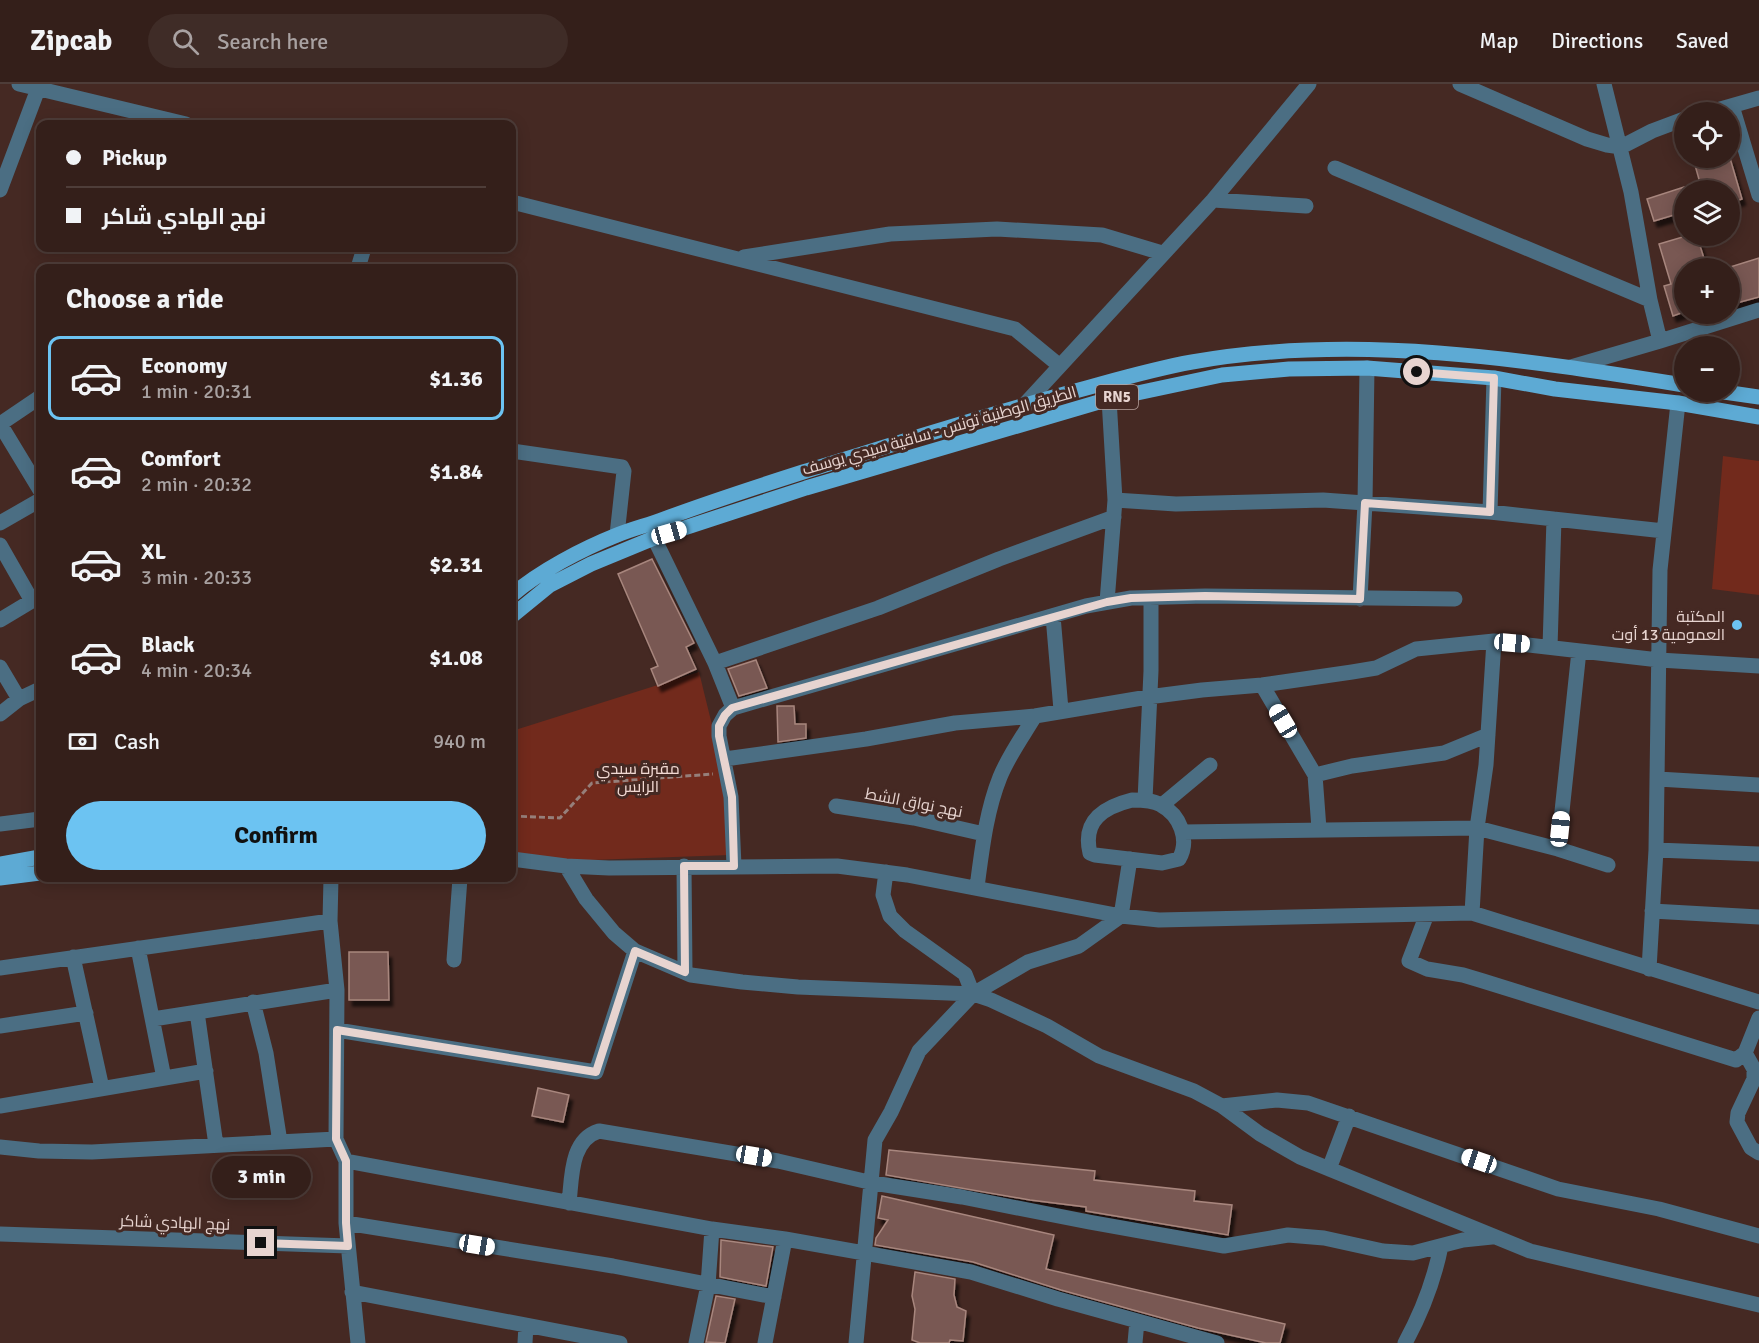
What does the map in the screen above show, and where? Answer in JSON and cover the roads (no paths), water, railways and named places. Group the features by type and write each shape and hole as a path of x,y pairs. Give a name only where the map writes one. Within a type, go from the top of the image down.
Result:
{"main road":[{"name":"الطريق الوطنية تونس - ساقية سيدي يوسف","path":"516,592 527,582 590,547 617,535 780,479 1024,405 1138,373 1191,362 1326,349 1388,350 1430,352 1571,367 1674,383"},
{"name":"الطريق الوطنية تونس - ساقية سيدي يوسف","path":"516,613 550,585 591,564 654,538 806,488 1109,399 1222,375 1289,369 1367,368 1494,378 1555,389 1678,403 1759,417"},
{"path":"1740,395 1759,398"},
{"path":"0,864 36,858"},
{"path":"0,878 36,874"}],"street":[{"path":"19,84 169,120"},
{"path":"1024,405 1213,200 1309,84"},
{"path":"1604,84 1621,147 1659,341"},
{"path":"1468,86 1607,146 1621,147 1674,123"},
{"path":"0,190 38,89"},
{"path":"1740,104 1759,98"},
{"path":"1740,132 1759,195"},
{"path":"1335,168 1650,300"},
{"path":"1213,200 1306,206"},
{"path":"516,203 1015,329 1060,366"},
{"path":"737,258 890,234 997,229 1102,235 1162,253"},
{"path":"1571,367 1759,310"},
{"path":"1360,599 1365,503 1367,368"},
{"path":"1490,512 1494,378"},
{"path":"1107,602 1115,500 1109,399"},
{"path":"36,401 0,424 36,483"},
{"path":"1649,969 1658,779 1660,570 1678,403"},
{"path":"516,452 622,467 624,471 617,535"},
{"path":"1115,500 1176,504 1323,500 1490,512 1664,531"},
{"path":"0,523 36,502"},
{"path":"714,663 878,608 1009,555 1114,517"},
{"path":"1550,647 1554,519"},
{"path":"654,538 714,663 732,708"},
{"path":"0,545 36,598 0,620"},
{"path":"734,866 732,797 719,736 719,726 732,708 1053,616 1131,598 1205,596 1455,599"},
{"path":"1145,800 1151,671 1151,598"},
{"path":"1053,616 1061,710"},
{"path":"1472,913 1477,828 1486,765 1494,641"},
{"path":"725,759 866,739 955,723 1035,716 1061,710 1202,690 1262,686 1376,668 1416,649 1494,641 1659,660 1759,666"},
{"path":"1558,849 1579,651"},
{"path":"0,667 19,699"},
{"path":"1262,686 1315,775 1319,829"},
{"path":"0,714 19,699 36,691"},
{"path":"977,887 984,834 999,778 1035,716"},
{"path":"1315,775 1352,766 1444,753 1488,735"},
{"path":"1162,805 1210,765"},
{"path":"1658,779 1759,784"},
{"path":"1132,800 1145,800 1162,805 1179,821 1183,832 1184,850 1179,859 1162,862 1130,860 1090,853 1088,840 1090,830 1094,819 1103,811 1132,800"},
{"name":"نهج نواق الشط","path":"836,806 914,818 984,834"},
{"path":"0,824 36,818"},
{"path":"1183,832 1477,828 1558,849 1608,865"},
{"path":"1656,850 1759,854"},
{"path":"516,860 566,866 609,868 837,866 977,887 1121,916 1159,920 1472,913 1759,1002"},
{"path":"856,1343 873,1183 875,1140 891,1112 919,1051 973,994 1028,962 1079,946 1121,916 1130,860"},
{"path":"566,866 586,899 614,933 635,951 685,972 712,979 798,987 973,994 1047,1026 1099,1056 1194,1091 1222,1106 1260,1134 1300,1157 1530,1251 1759,1305"},
{"path":"684,866 685,972"},
{"path":"886,872 883,895 890,916 905,931 965,974 973,994"},
{"path":"331,882 330,921 337,990 336,1139 346,1161 346,1223 358,1343"},
{"path":"454,960 460,882"},
{"path":"1652,911 1759,917"},
{"path":"1427,914 1409,961 1427,969 1463,975 1736,1060 1745,1053 1759,1018"},
{"path":"0,968 330,921"},
{"path":"138,948 164,1078"},
{"path":"337,1030 596,1072 635,951"},
{"path":"73,957 102,1088"},
{"path":"153,1019 337,990"},
{"path":"253,1002 266,1053 280,1142"},
{"path":"197,1012 216,1145"},
{"path":"0,1026 86,1013"},
{"path":"1745,1053 1754,1069 1754,1079 1738,1113 1737,1122 1751,1148 1759,1153"},
{"path":"0,1106 206,1071"},
{"path":"1222,1106 1277,1100 1308,1103 1558,1189 1659,1209 1759,1236"},
{"path":"1329,1169 1349,1116"},
{"path":"569,1203 573,1166 581,1143 590,1134 600,1131 778,1161 873,1183 962,1197 1224,1246 1288,1235 1324,1238 1383,1251 1413,1253 1463,1240 1495,1237"},
{"path":"0,1147 39,1151 92,1152 336,1139"},
{"path":"346,1161 712,1229 865,1252 971,1272 1137,1322 1217,1343"},
{"path":"346,1223 613,1266 774,1297"},
{"path":"696,1343 708,1285 712,1229"},
{"name":"نهج الهادي شاكر","path":"0,1234 348,1246"},
{"path":"765,1343 785,1239"},
{"path":"1405,1343 1423,1308 1437,1270 1441,1246"},
{"path":"352,1292 620,1343"},
{"path":"1135,1343 1137,1322"},
{"path":"525,1343 526,1325"}],"place":[{"name":"المكتبة العمومية 13 أوت","path":"1737,625"}],"park label":[{"name":"مقبرة سيدي الرايس","path":"638,777"}]}
